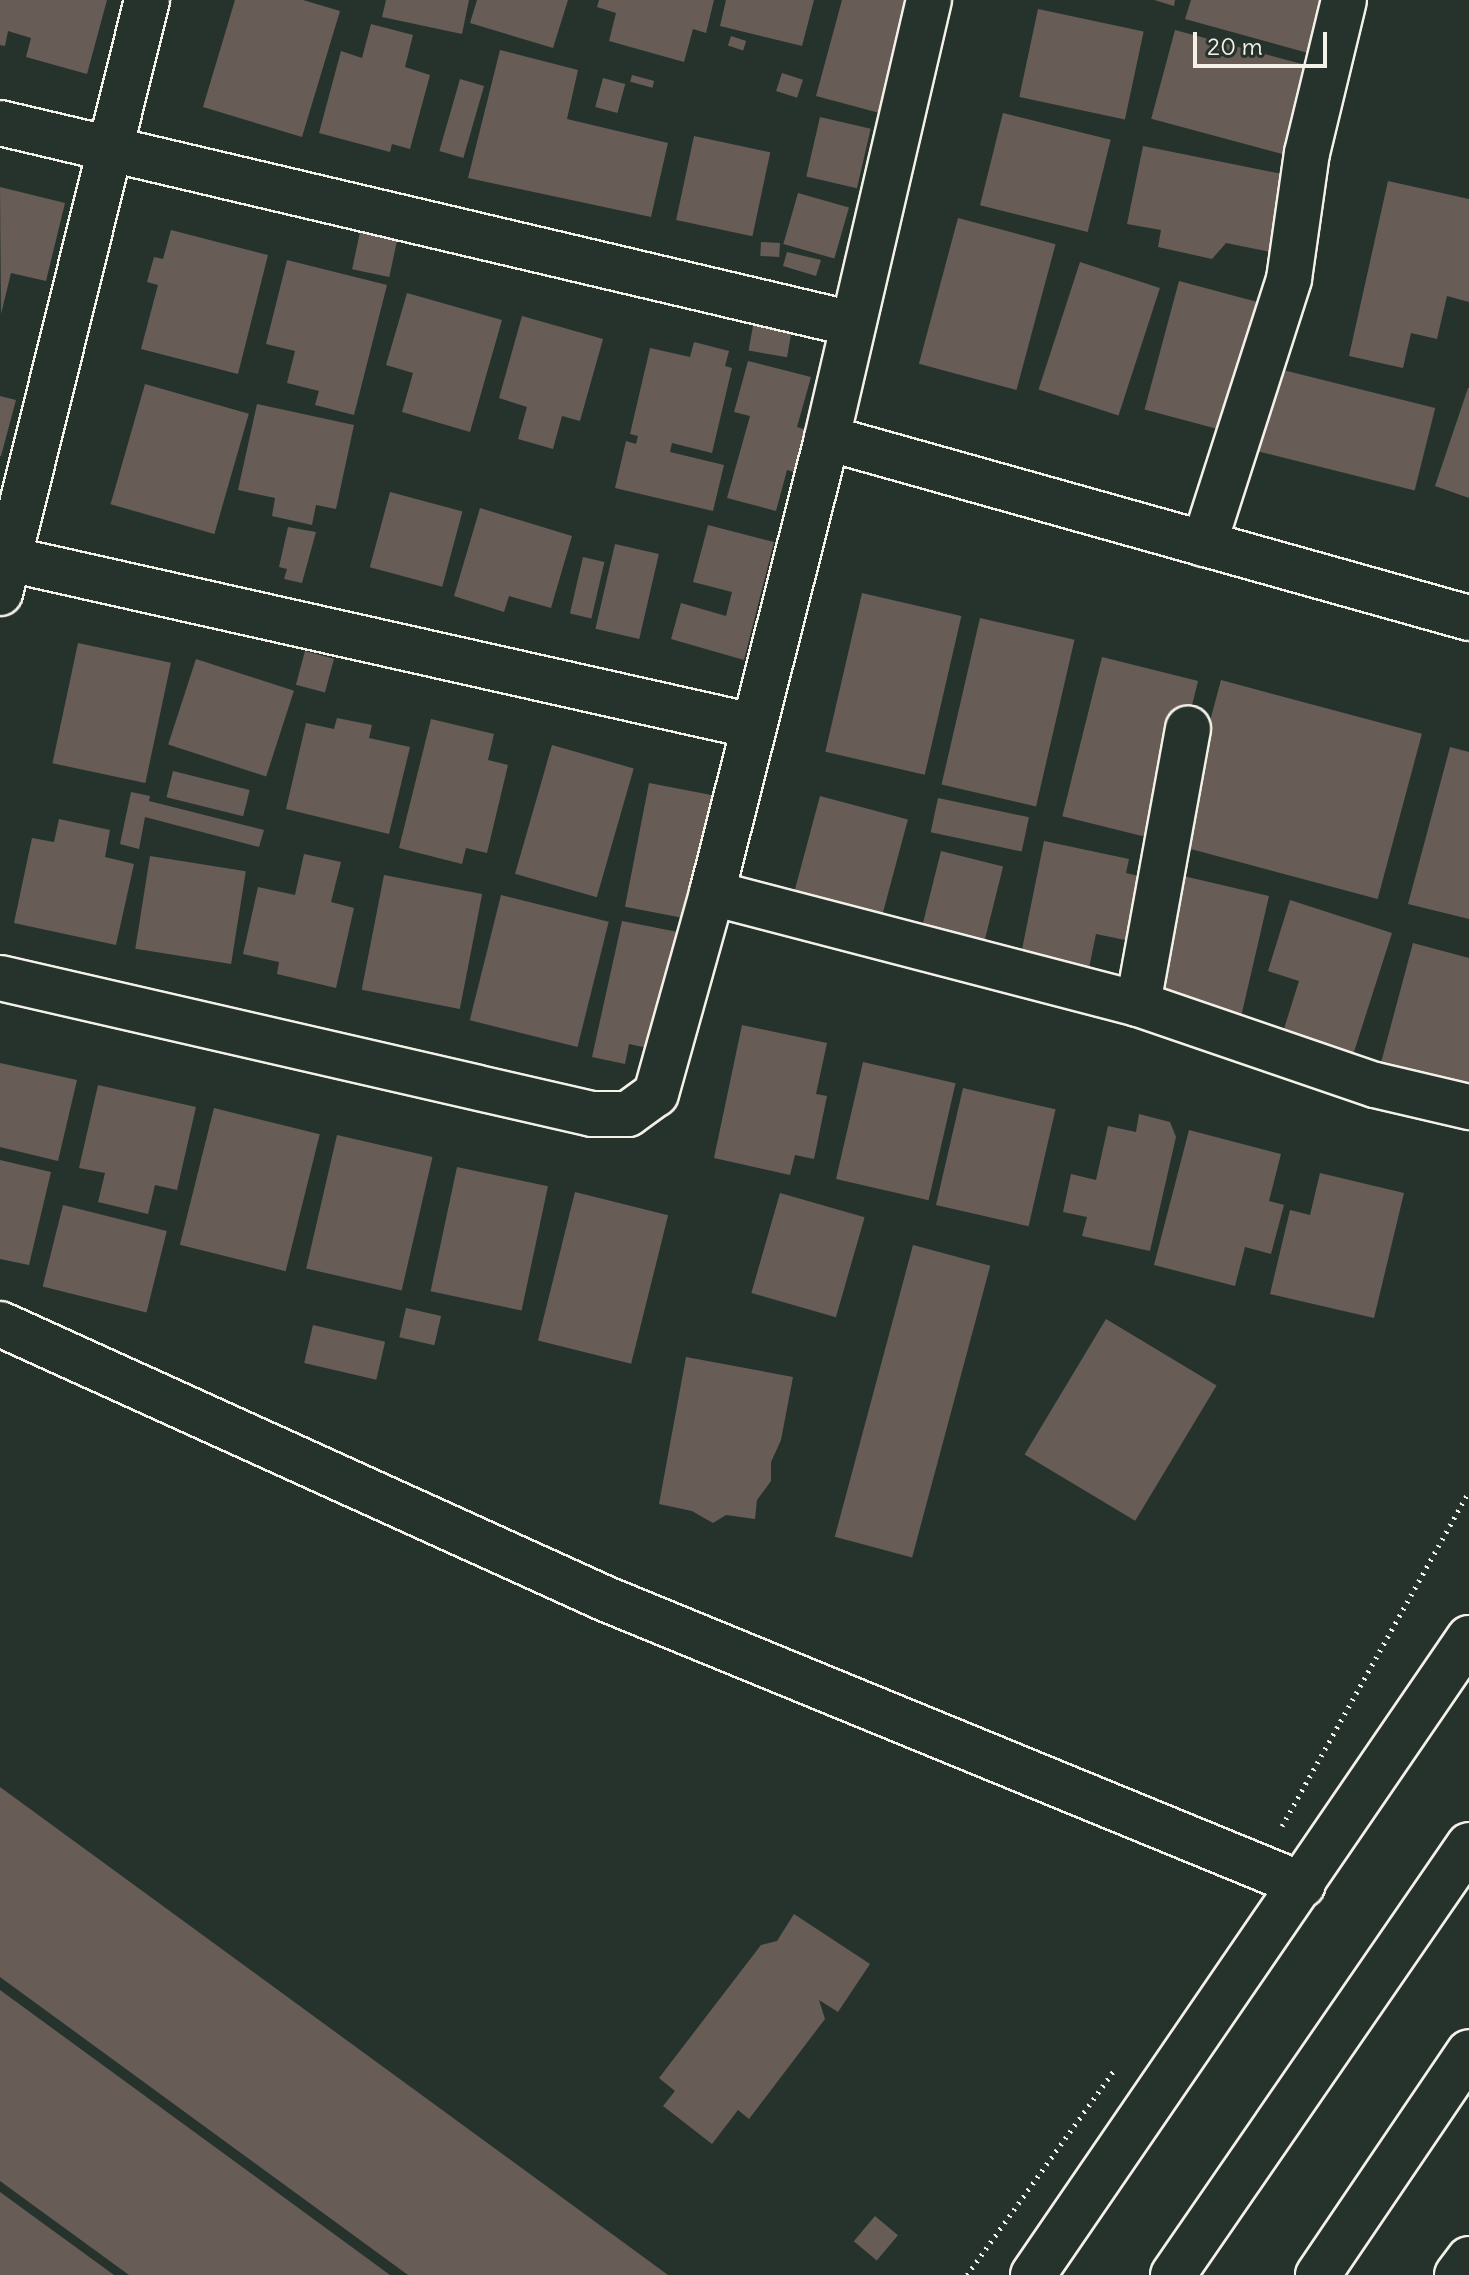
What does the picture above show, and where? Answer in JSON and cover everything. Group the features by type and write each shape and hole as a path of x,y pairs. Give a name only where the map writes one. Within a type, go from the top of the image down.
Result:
{"main road":[{"path":"147,0 3,570 753,726"},
{"path":"0,978 592,1114 628,1114 656,1094 712,893 827,438 929,0"},
{"path":"1204,544 1289,279 1307,153 1344,0"},
{"path":"0,123 853,324"},
{"path":"827,438 1468,617"},
{"path":"1138,1004 1188,728"},
{"path":"712,893 1138,1004 1375,1085 1469,1107"},
{"path":"0,1324 606,1599 1303,1885"},
{"path":"1033,2275 1303,1885 1469,1638"},
{"path":"1173,2275 1469,1845"},
{"path":"1318,2275 1469,2052"},
{"path":"1457,2275 1469,2259"}],"building":[{"path":"0,0 107,0 87,74 26,57 31,38 8,31 5,46 0,45"},
{"path":"235,0 303,0 340,11 302,137 203,107"},
{"path":"386,0 469,0 462,34 382,17"},
{"path":"477,0 568,0 553,48 470,23"},
{"path":"599,0 714,0 706,33 693,29 684,62 609,41 616,13 597,7"},
{"path":"726,0 814,0 802,46 720,26"},
{"path":"842,0 917,0 887,115 816,96"},
{"path":"1154,0 1175,0 1174,6"},
{"path":"1191,0 1330,0 1315,55 1185,19"},
{"path":"1038,9 1144,31 1125,119 1019,97"},
{"path":"371,24 413,35 405,67 430,75 410,149 392,144 390,152 319,133 341,51 362,58"},
{"path":"1175,30 1320,69 1296,158 1151,119"},
{"path":"731,36 746,41 743,50 728,46"},
{"path":"500,50 578,70 567,119 668,143 651,217 468,178"},
{"path":"782,73 803,80 797,98 776,91"},
{"path":"632,75 654,81 652,88 630,82"},
{"path":"603,78 625,84 617,113 595,107"},
{"path":"460,79 484,86 463,158 439,151"},
{"path":"1003,113 1111,140 1088,232 980,205"},
{"path":"820,117 871,129 857,188 806,176"},
{"path":"694,136 770,152 752,236 676,220"},
{"path":"1143,146 1297,177 1281,254 1226,243 1212,259 1158,247 1161,230 1127,224"},
{"path":"1388,181 1469,199 1469,302 1447,296 1437,339 1411,333 1403,368 1349,356"},
{"path":"0,187 65,203 46,281 11,273 1,314"},
{"path":"798,193 849,208 834,259 783,244"},
{"path":"958,218 1056,244 1016,390 919,364"},
{"path":"171,230 268,255 238,374 141,349 158,285 147,282 154,257 163,259"},
{"path":"360,232 397,240 389,277 352,269"},
{"path":"761,242 780,243 779,257 760,256"},
{"path":"787,252 821,260 816,276 783,266"},
{"path":"287,260 387,285 354,415 315,405 319,391 287,383 295,351 266,344"},
{"path":"1080,262 1160,288 1118,415 1039,389"},
{"path":"1179,281 1266,304 1232,433 1145,409"},
{"path":"407,293 502,320 470,432 402,412 413,373 386,365"},
{"path":"522,316 603,339 580,421 562,416 553,449 518,439 527,407 499,398"},
{"path":"754,320 792,327 787,357 749,351"},
{"path":"694,342 729,351 725,366 732,368 712,453 672,443 670,452 724,465 713,511 615,488 626,441 636,444 638,436 630,434 650,348 690,357"},
{"path":"748,361 811,377 797,427 819,434 808,476 787,470 776,511 727,498 750,416 734,412"},
{"path":"1279,369 1435,408 1415,490 1258,451"},
{"path":"145,384 249,414 214,534 111,504"},
{"path":"1469,388 1469,498 1435,486"},
{"path":"0,396 16,400 1,456 0,456"},
{"path":"257,404 354,425 336,509 316,505 312,525 272,516 275,498 238,490"},
{"path":"390,492 462,511 442,587 370,567"},
{"path":"480,508 572,536 551,608 509,596 504,612 454,596"},
{"path":"708,525 774,542 744,660 671,639 681,603 726,616 732,592 693,582"},
{"path":"288,527 316,532 302,583 284,579 287,569 279,567"},
{"path":"615,544 659,554 639,639 595,629"},
{"path":"583,557 604,562 591,618 570,614"},
{"path":"862,593 961,616 925,775 825,752"},
{"path":"980,618 1075,640 1036,806 942,785"},
{"path":"78,643 171,663 145,783 52,763"},
{"path":"305,651 334,659 325,693 296,685"},
{"path":"1102,657 1198,681 1158,840 1062,816"},
{"path":"196,659 294,691 266,776 168,745"},
{"path":"1221,680 1422,734 1378,899 1177,845"},
{"path":"337,718 372,725 369,738 410,747 389,834 286,809 306,723 334,729"},
{"path":"431,719 494,734 488,760 508,765 487,853 466,848 462,864 399,848"},
{"path":"552,745 634,768 597,897 515,874"},
{"path":"1450,747 1469,752 1469,919 1408,904"},
{"path":"173,771 250,790 243,816 166,797"},
{"path":"649,783 718,796 694,920 625,907"},
{"path":"131,792 150,796 149,801 264,830 259,847 145,817 139,849 120,844"},
{"path":"820,796 908,820 878,932 790,908"},
{"path":"938,798 1029,817 1022,852 931,832"},
{"path":"59,819 110,830 105,857 134,864 116,945 14,923 32,838 54,842"},
{"path":"1044,841 1129,859 1126,873 1143,877 1130,941 1096,934 1086,983 1018,969"},
{"path":"941,851 1003,866 984,944 922,929"},
{"path":"304,854 341,862 331,902 354,908 336,988 277,974 279,962 243,954 258,887 295,895"},
{"path":"150,856 246,871 231,964 135,949"},
{"path":"384,875 482,894 460,1009 362,990"},
{"path":"1179,875 1269,896 1241,1017 1160,998 1173,947 1162,944"},
{"path":"501,895 609,922 577,1047 470,1020"},
{"path":"1290,900 1392,933 1353,1055 1283,1032 1299,981 1268,971"},
{"path":"622,921 688,934 662,1051 629,1044 625,1064 592,1057"},
{"path":"1413,943 1469,958 1469,1111 1375,1085"},
{"path":"742,1025 827,1043 816,1094 827,1096 814,1159 795,1155 790,1175 714,1158"},
{"path":"863,1062 956,1083 929,1200 836,1179"},
{"path":"0,1063 77,1080 58,1161 0,1147"},
{"path":"98,1085 196,1107 177,1190 155,1185 148,1214 98,1202 105,1173 79,1168"},
{"path":"963,1088 1056,1109 1029,1226 936,1205"},
{"path":"214,1108 320,1134 286,1271 180,1245"},
{"path":"1139,1114 1170,1122 1176,1137 1150,1251 1082,1236 1087,1217 1063,1212 1071,1174 1096,1180 1108,1126 1136,1132"},
{"path":"1189,1130 1281,1154 1269,1201 1284,1205 1271,1254 1245,1247 1235,1286 1154,1265"},
{"path":"337,1135 432,1157 402,1291 306,1268"},
{"path":"0,1160 51,1172 29,1265 0,1259"},
{"path":"457,1167 548,1186 522,1311 431,1291"},
{"path":"1320,1173 1404,1193 1374,1318 1270,1294 1290,1210 1310,1215"},
{"path":"575,1192 668,1215 631,1364 538,1340"},
{"path":"780,1193 865,1217 836,1317 751,1293"},
{"path":"63,1205 167,1231 147,1312 43,1287"},
{"path":"913,1245 990,1266 912,1557 835,1537"},
{"path":"406,1308 441,1316 434,1345 399,1337"},
{"path":"1106,1319 1217,1385 1135,1521 1025,1454"},
{"path":"313,1325 385,1342 376,1380 304,1363"},
{"path":"686,1357 793,1377 781,1440 771,1462 771,1481 757,1500 755,1519 726,1515 713,1523 692,1511 659,1504"},
{"path":"0,1787 668,2275 408,2275 0,1977"},
{"path":"794,1914 870,1964 838,2012 819,2000 825,2019 749,2119 738,2110 712,2144 663,2106 675,2091 659,2078 761,1945 777,1941"},
{"path":"0,1990 390,2275 129,2275 0,2181"},
{"path":"0,2192 114,2275 0,2275"},
{"path":"875,2216 898,2235 877,2261 854,2241"}]}
